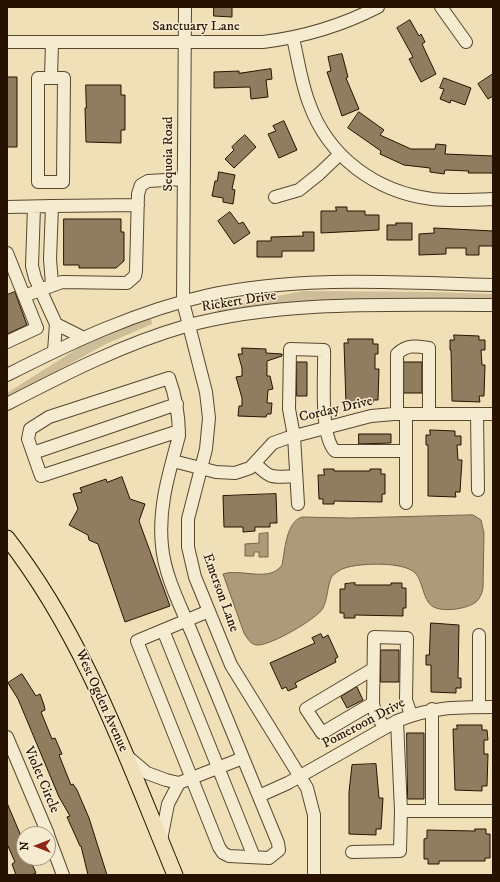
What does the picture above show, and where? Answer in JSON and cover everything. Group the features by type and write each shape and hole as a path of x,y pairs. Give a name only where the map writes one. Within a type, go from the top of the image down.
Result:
{"main road":[{"name":"West Ogden Avenue","path":"9,545 50,599 73,639 89,671 175,875"}],"street":[{"name":"Sequoia Road","path":"183,302 185,7"},
{"name":"Sanctuary Lane","path":"7,42 242,43 293,38 335,26 378,7"},
{"path":"441,7 466,42"},
{"path":"293,38 309,104 324,134 339,155 373,180 400,192 432,199 493,199"},
{"path":"51,78 52,42"},
{"path":"38,78 51,78 64,78 63,182 38,182 38,78"},
{"path":"274,197 299,190 339,155"},
{"path":"24,296 52,284 62,282 120,283 132,280 135,276 136,270 140,185 148,181 183,179"},
{"path":"52,206 50,259 52,284"},
{"path":"7,207 138,206"},
{"path":"34,207 32,266 40,289 56,324 54,351"},
{"path":"7,253 37,328 7,342"},
{"name":"Rickert Drive","path":"7,375 82,337 151,311 211,295 281,284 352,282 493,285"},
{"name":"Emerson Lane","path":"183,302 208,402 208,437 188,519 188,547 195,577 237,678 307,788 314,815 314,875"},
{"name":"Rickert Drive","path":"7,404 111,352 189,325 247,314 308,308 350,306 493,305"},
{"path":"56,324 82,337"},
{"path":"406,503 406,450 401,414 397,354 402,349 414,346 429,348 429,414"},
{"path":"298,504 294,436 289,409 290,349 324,350 325,428 331,446 335,450 406,450"},
{"path":"179,431 41,476 28,439 30,429 50,417 169,378 177,404 179,431 164,488 162,547 169,577 187,620 244,758 278,843 279,850 277,854 269,858 229,856 223,853 219,847 138,641 163,630 187,620 209,611"},
{"path":"33,453 177,404"},
{"name":"Corday Drive","path":"172,461 224,473 235,473 250,468 273,444 294,436 371,416 401,414 493,414"},
{"path":"477,414 478,490"},
{"path":"255,463 267,476 296,476"},
{"path":"163,630 254,857"},
{"path":"479,634 479,707"},
{"path":"385,728 375,713 373,703 374,637 407,638 406,700 411,715"},
{"path":"373,669 306,708 322,734 373,703"},
{"name":"Pomeroon Drive","path":"259,796 288,783 299,775 397,721 411,715 432,709 454,707 493,707"},
{"path":"432,709 432,811"},
{"path":"352,852 400,851 401,811 397,721"},
{"name":"Violet Circle","path":"7,737 45,826"},
{"path":"125,755 147,773 179,783 244,758"},
{"path":"161,840 168,804 179,783"},
{"path":"401,811 493,812"},
{"name":"Violet Circle","path":"56,856 63,875"}],"shaded area":[{"path":"303,291 493,294 493,299 336,302 218,313 217,308"},
{"path":"151,318 152,324 106,344 7,398 7,393 94,338"},
{"path":"473,515 481,520 484,533 483,588 480,597 476,602 467,607 448,610 432,606 427,600 416,574 403,567 382,564 352,566 338,571 332,576 323,608 312,619 303,625 282,637 257,645 251,643 244,633 223,574 263,574 277,570 282,565 289,530 297,520 302,517 351,518"},
{"path":"268,533 268,557 259,557 259,552 254,552 254,556 245,556 245,544 259,543 259,534"}],"building":[{"path":"214,7 232,7 232,17 214,16"},
{"path":"410,20 419,36 421,34 425,42 422,44 436,74 421,82 409,59 413,57 397,28"},
{"path":"342,54 348,77 346,78 359,109 342,116 327,72 331,71 328,57"},
{"path":"271,69 272,79 266,80 268,97 251,99 250,87 214,88 214,72 239,71 239,73"},
{"path":"493,74 493,96 488,99 478,84"},
{"path":"7,77 17,77 17,147 7,147"},
{"path":"444,78 471,88 465,105 451,100 450,103 440,99 444,89 440,88"},
{"path":"86,85 121,85 121,95 125,95 125,130 121,130 121,143 86,142"},
{"path":"359,112 384,130 380,135 411,149 435,149 436,144 446,145 445,154 493,156 493,173 468,173 469,171 445,170 444,174 430,172 430,168 404,165 380,154 381,151 348,128"},
{"path":"284,121 297,150 279,158 268,134 276,131 273,126"},
{"path":"245,135 256,147 234,168 225,159 234,150 232,147"},
{"path":"219,172 235,175 232,189 235,190 233,204 223,202 223,198 212,196 215,181 217,181"},
{"path":"336,207 347,207 347,211 365,211 365,215 379,215 379,230 321,233 321,211 336,211"},
{"path":"230,212 239,224 243,222 250,233 234,244 218,221"},
{"path":"64,219 121,219 121,232 124,232 124,261 116,268 79,268 79,265 64,265"},
{"path":"396,223 412,223 412,240 387,240 387,225 396,225"},
{"path":"434,228 493,231 493,246 479,246 479,255 466,255 466,248 446,248 446,254 419,255 419,234 434,233"},
{"path":"303,232 314,232 314,251 282,251 282,257 257,257 257,241 271,241 271,237 303,236"},
{"path":"15,292 27,325 7,334 7,295"},
{"path":"454,335 479,336 479,340 485,340 485,350 481,350 482,365 485,365 484,396 479,396 480,402 452,401 450,340 454,340"},
{"path":"348,339 373,339 373,344 378,344 378,354 375,354 375,369 379,369 378,400 373,400 373,405 346,404 344,343 348,343"},
{"path":"242,348 266,349 266,353 282,354 282,356 267,361 267,376 270,376 273,389 268,390 267,403 272,403 271,414 267,414 266,417 238,416 239,406 242,406 242,398 236,377 242,376 242,368 238,354 242,354"},
{"path":"297,362 307,362 307,396 297,396"},
{"path":"404,362 422,362 422,393 404,393"},
{"path":"430,430 455,431 455,436 461,436 461,445 457,445 458,460 462,460 460,492 455,492 456,497 428,496 428,445 426,445 426,435 430,435"},
{"path":"359,434 391,434 391,443 359,444"},
{"path":"324,469 334,469 334,471 370,471 370,469 381,469 381,474 385,474 385,494 382,494 382,502 334,501 334,504 323,504 323,499 319,499 318,475 324,475"},
{"path":"122,477 130,499 145,504 139,521 170,606 125,622 98,544 89,540 88,535 69,525 78,509 73,494 82,492 80,488 106,479 107,482"},
{"path":"276,494 277,523 270,523 270,527 255,527 255,531 243,532 243,527 224,527 223,496"},
{"path":"355,583 355,585 391,585 391,583 402,583 402,588 406,588 406,608 403,608 403,616 355,615 355,618 344,618 344,613 340,613 340,589 345,589 345,584"},
{"path":"431,623 459,625 458,678 461,678 461,688 456,688 456,693 431,692 431,665 426,665 426,655 429,655"},
{"path":"321,634 323,638 328,635 338,657 335,659 336,662 295,683 297,687 288,691 286,687 282,689 270,663 315,643 312,638"},
{"path":"381,650 399,650 399,682 381,682"},
{"path":"22,674 36,696 40,694 45,710 41,712 52,739 55,738 62,754 59,755 71,785 73,784 77,790 89,818 107,875 88,875 81,846 67,817 70,816 59,797 18,699 8,683"},
{"path":"357,687 363,700 347,708 341,697"},
{"path":"457,725 482,725 482,730 487,730 488,740 484,740 484,754 488,754 487,786 482,786 482,791 455,790 453,729 457,729"},
{"path":"407,733 424,733 424,799 408,799"},
{"path":"376,764 379,798 383,798 381,829 376,829 376,835 349,834 349,792 352,765"},
{"path":"7,803 17,826 16,866 33,866 36,873 31,875 16,875 12,864 15,862 7,844"},
{"path":"475,829 486,829 486,834 490,834 490,858 485,858 485,861 439,861 439,864 428,864 428,859 424,859 424,839 427,838 427,830 475,831"}]}
